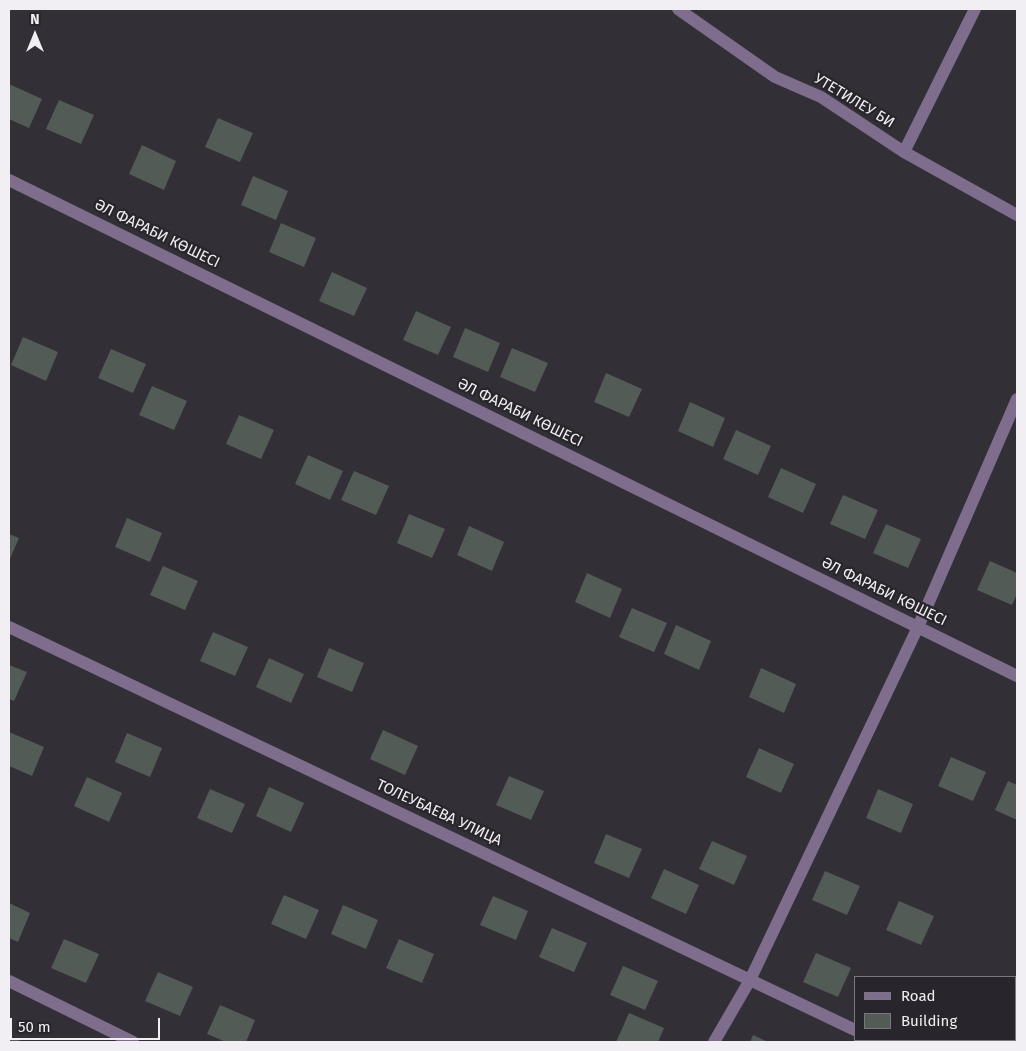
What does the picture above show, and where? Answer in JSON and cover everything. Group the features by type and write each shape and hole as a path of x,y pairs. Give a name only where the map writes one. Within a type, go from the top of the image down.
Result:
{"street":[{"name":"УТЕТИЛЕУ БИ","path":"678,9 775,77 821,97 904,152 1017,215"},
{"path":"904,152 975,9"},
{"name":"ӘЛ ФАРАБИ КӨШЕСІ","path":"9,180 1017,676"},
{"path":"714,1042 750,980 918,627 1017,399"},
{"name":"ТОЛЕУБАЕВА УЛИЦА","path":"9,627 854,1030"},
{"path":"9,981 133,1042"}],"building":[{"path":"9,84 42,99 29,128 9,119"},
{"path":"59,100 94,115 81,144 46,129"},
{"path":"218,118 253,133 240,162 205,147"},
{"path":"142,145 176,161 164,190 129,174"},
{"path":"253,176 288,191 276,220 241,205"},
{"path":"281,223 316,238 304,267 269,252"},
{"path":"332,272 367,288 354,316 319,301"},
{"path":"416,311 451,327 438,355 403,340"},
{"path":"465,328 500,343 488,372 453,357"},
{"path":"23,337 58,352 46,381 11,365"},
{"path":"512,348 548,363 535,392 500,377"},
{"path":"111,349 146,364 133,393 98,378"},
{"path":"606,373 642,389 629,417 594,402"},
{"path":"152,386 187,401 174,430 139,415"},
{"path":"690,402 725,418 713,447 678,431"},
{"path":"239,415 274,430 261,459 226,444"},
{"path":"736,430 771,446 758,475 723,459"},
{"path":"308,455 343,471 330,500 295,484"},
{"path":"781,468 816,484 803,513 768,497"},
{"path":"354,471 389,486 376,515 341,500"},
{"path":"843,495 878,510 865,539 830,524"},
{"path":"409,514 445,529 432,558 397,543"},
{"path":"127,518 162,533 150,562 115,547"},
{"path":"886,524 921,539 908,568 873,553"},
{"path":"469,526 504,542 492,571 457,555"},
{"path":"9,534 19,538 9,561"},
{"path":"990,561 1017,573 1017,594 1012,605 977,590"},
{"path":"163,566 198,581 185,610 150,595"},
{"path":"587,573 622,589 610,618 575,602"},
{"path":"632,608 667,623 654,652 619,637"},
{"path":"676,625 711,641 699,670 664,654"},
{"path":"213,632 248,647 235,676 200,661"},
{"path":"329,648 364,663 352,692 317,677"},
{"path":"269,658 304,674 291,703 256,687"},
{"path":"9,665 27,672 14,701 9,699"},
{"path":"761,668 796,684 784,713 749,697"},
{"path":"383,730 418,746 405,775 370,759"},
{"path":"9,732 44,747 32,776 9,766"},
{"path":"127,733 162,748 150,777 115,762"},
{"path":"759,748 794,764 781,793 746,777"},
{"path":"951,757 986,772 973,801 938,786"},
{"path":"509,776 544,791 531,820 496,805"},
{"path":"87,777 122,793 109,822 74,806"},
{"path":"1008,781 1017,785 1017,820 995,810"},
{"path":"269,787 304,803 291,832 256,816"},
{"path":"210,789 245,804 232,833 197,818"},
{"path":"878,789 913,804 901,833 866,818"},
{"path":"606,834 642,849 629,878 594,863"},
{"path":"712,841 747,856 734,885 699,869"},
{"path":"664,869 699,885 686,914 651,898"},
{"path":"825,871 860,886 847,915 812,900"},
{"path":"284,895 319,910 306,939 271,924"},
{"path":"493,896 528,911 516,940 480,925"},
{"path":"899,901 934,916 921,945 886,930"},
{"path":"9,903 30,913 18,942 9,938"},
{"path":"343,905 378,920 366,949 331,934"},
{"path":"552,928 587,943 574,972 539,957"},
{"path":"64,939 99,954 86,983 51,968"},
{"path":"399,939 434,954 422,983 386,968"},
{"path":"816,953 851,968 838,997 803,982"},
{"path":"623,966 658,981 645,1010 610,995"},
{"path":"158,972 193,987 180,1016 145,1001"},
{"path":"220,1005 255,1020 246,1042 226,1042 207,1034"},
{"path":"629,1013 664,1028 658,1042 616,1042"},
{"path":"753,1035 768,1042 750,1042"},
{"path":"11,1037 23,1042 9,1042"}]}
